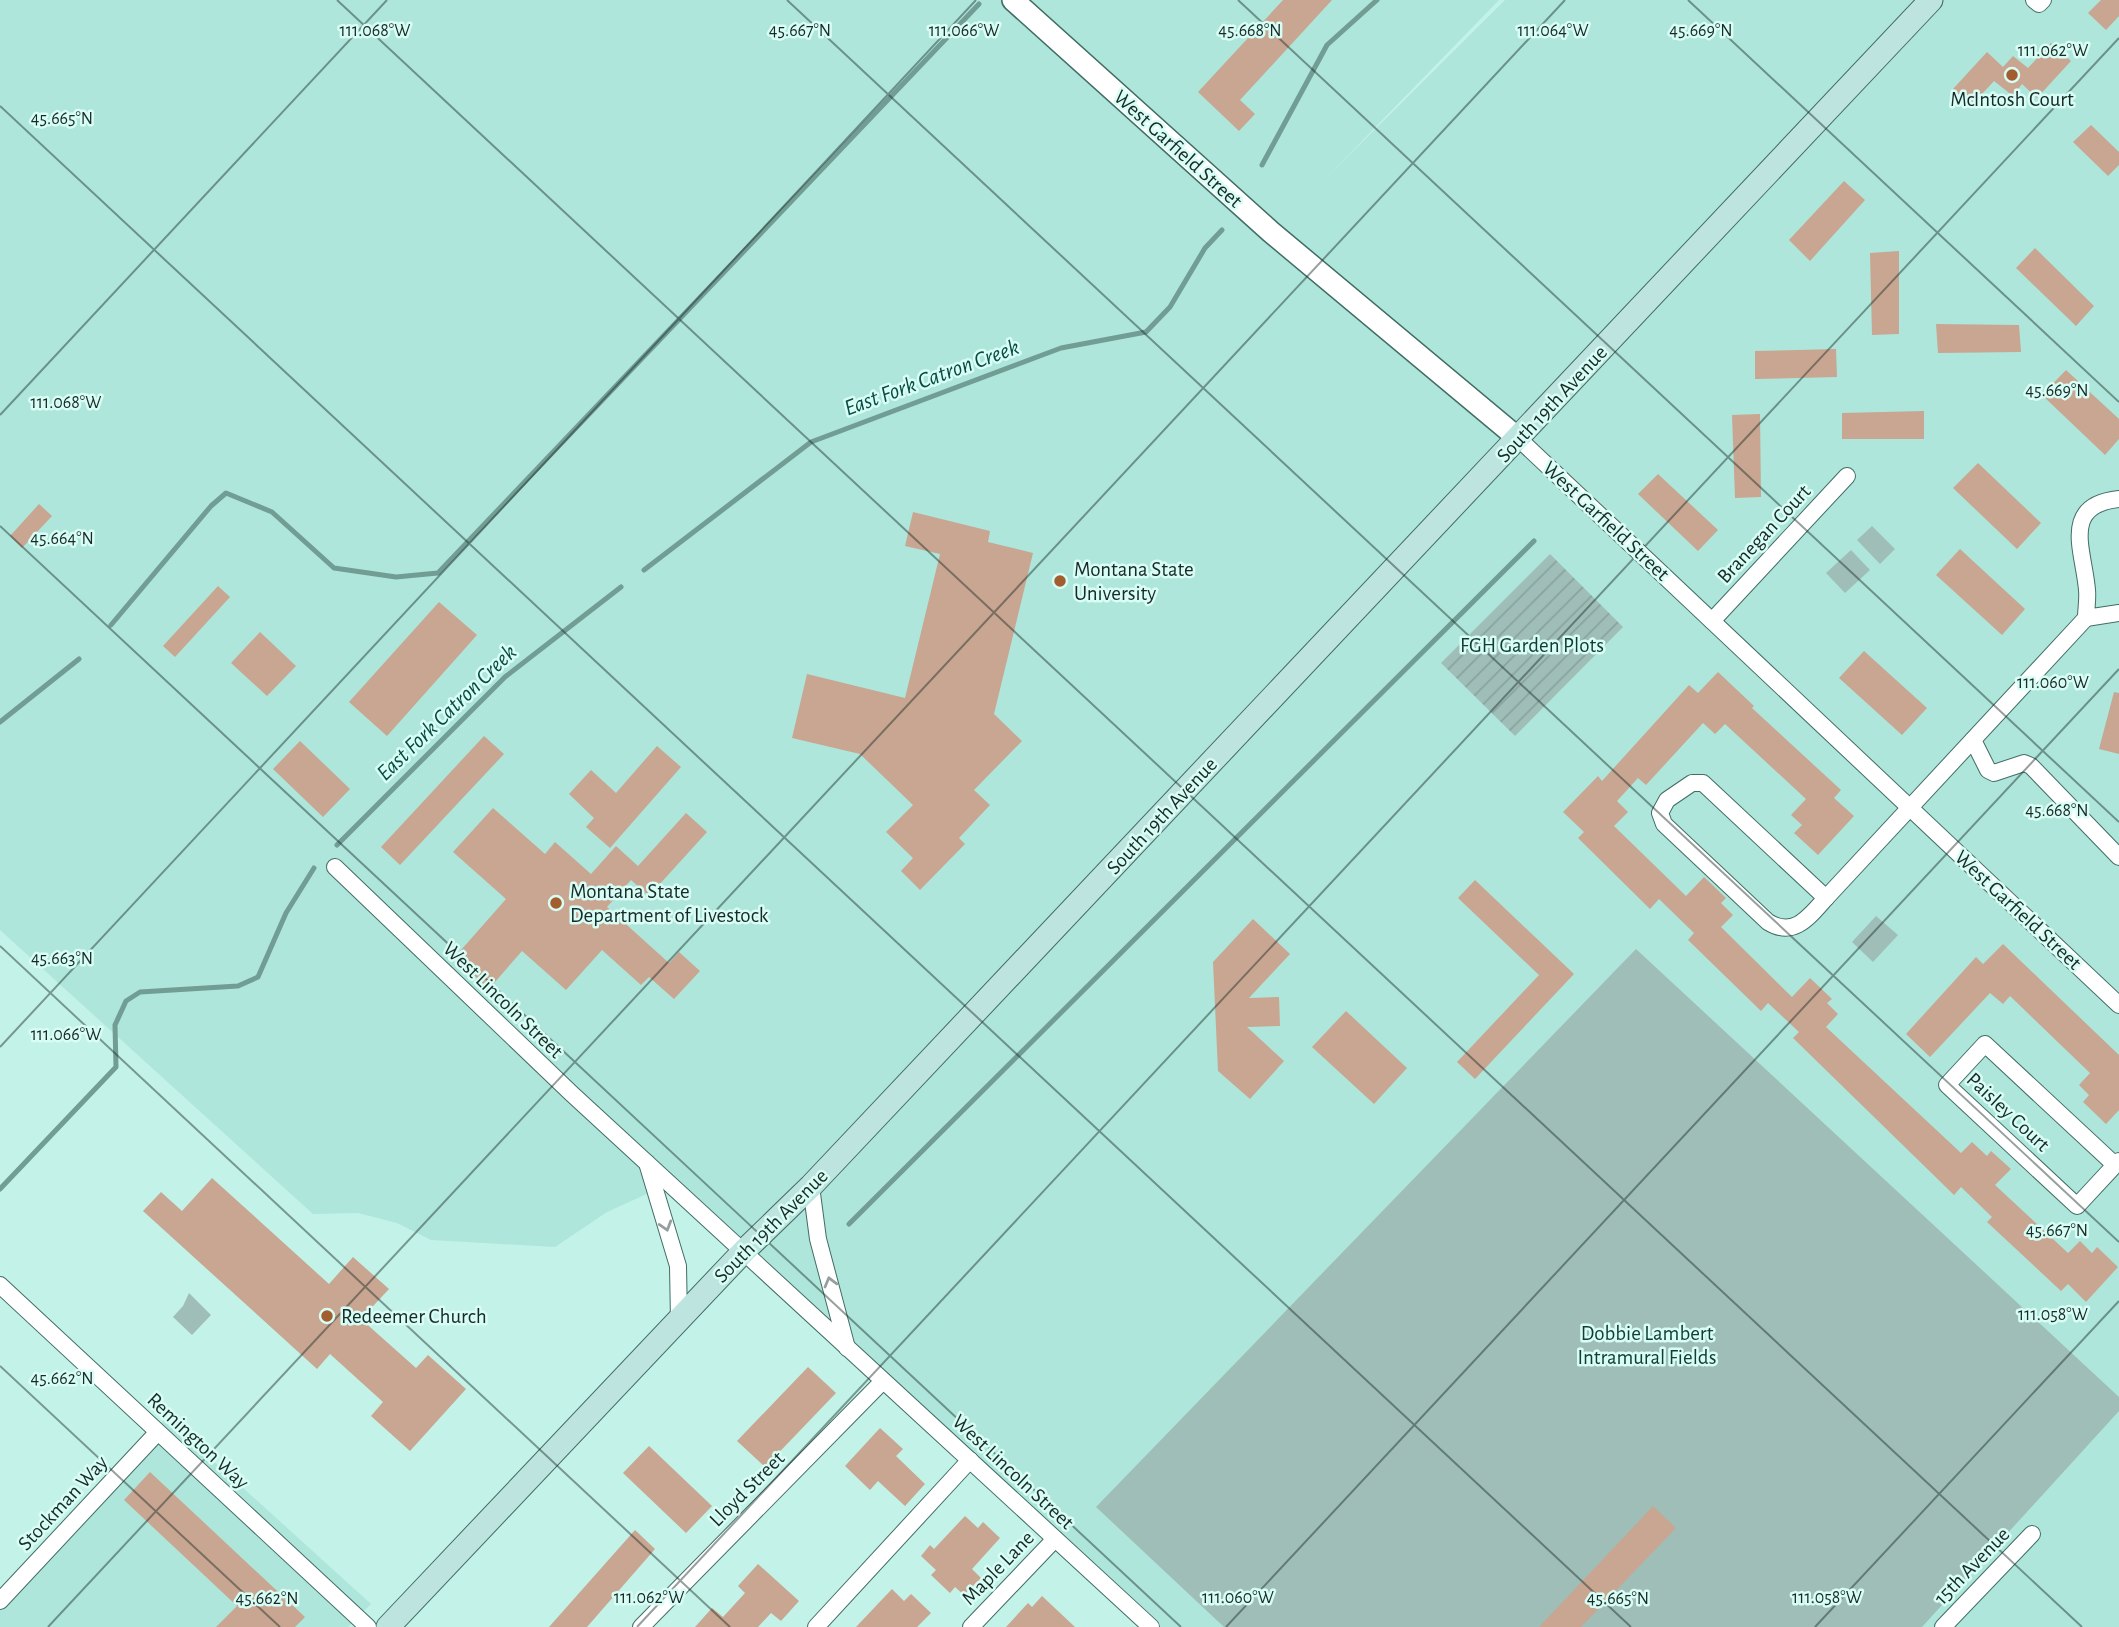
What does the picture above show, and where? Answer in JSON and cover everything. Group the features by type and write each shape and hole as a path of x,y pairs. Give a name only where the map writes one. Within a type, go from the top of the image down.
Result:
{"main road":[{"name":"South 19th Avenue","path":"388,1627 744,1251 811,1186 1931,0"}],"street":[{"name":"West Garfield Street","path":"1013,0 1271,232 1519,439 2119,1005"},
{"path":"2034,0 2039,5 2043,0"},
{"name":"Branegan Court","path":"1712,621 1847,476"},
{"path":"2086,618 2087,591 2078,543 2080,523 2098,503 2119,499"},
{"path":"1826,898 1703,783 1692,783 1679,790 1660,813 1664,824 1675,835 1780,929 1793,928 1806,921 2086,618 2119,613"},
{"path":"1973,740 1988,769 1994,773 2024,764 2031,766 2119,857"},
{"name":"West Lincoln Street","path":"335,867 563,1086 1151,1627"},
{"name":"Paisley Court","path":"1985,1044 2117,1163 2077,1206 1947,1085 1985,1044"},
{"path":"646,1161 678,1266 679,1320"},
{"path":"811,1186 818,1239 847,1348"},
{"name":"Remington Way","path":"0,1285 368,1627"},
{"name":"Lloyd Street","path":"641,1627 883,1381"},
{"name":"Stockman Way","path":"0,1601 157,1433"},
{"path":"816,1627 970,1460"},
{"name":"15th Avenue","path":"1943,1627 2032,1534"},
{"name":"Maple Lane","path":"971,1627 1055,1539"}],"shaded area":[{"name":"Montana State University","path":"0,0 1499,0 1326,178 1505,0 2119,0 2119,1627 1151,1627 671,1183 607,1212 555,1247 431,1240 397,1223 358,1213 313,1214 0,930"},
{"path":"166,1418 371,1604 348,1627 0,1627 0,1595"}],"green space":[{"path":"1872,526 1895,549 1880,564 1857,540"},
{"path":"1851,550 1870,570 1845,593 1826,573"},
{"name":"FGH Garden Plots","path":"1550,554 1623,627 1515,736 1441,663"},
{"path":"1876,916 1898,935 1873,962 1852,942"},
{"name":"Dobbie Lambert Intramural Fields","path":"1636,949 2119,1397 2119,1411 1922,1627 1224,1627 1096,1507"},
{"path":"189,1293 211,1315 192,1335 173,1317 183,1306"}],"building":[{"path":"1283,0 1332,0 1240,100 1255,114 1239,131 1198,92"},
{"path":"2101,0 2119,0 2119,16 2106,30 2088,13"},
{"name":"McIntosh Court","path":"2051,43 2071,61 2037,98 2022,84 2013,96 1994,81 1971,106 1953,89 1987,52 2003,67 2013,56 2028,68"},
{"name":"McIntosh Court","path":"2091,125 2119,152 2119,165 2108,176 2073,142"},
{"path":"1844,181 1865,200 1810,261 1789,240"},
{"path":"2035,248 2094,306 2076,326 2016,268"},
{"path":"1899,251 1899,334 1872,335 1870,253"},
{"path":"1936,324 2019,325 2021,352 1938,353"},
{"path":"1836,349 1837,377 1755,379 1755,351"},
{"path":"2066,370 2119,419 2119,439 2105,455 2042,395"},
{"path":"1924,411 1924,439 1842,439 1842,413"},
{"path":"1760,414 1761,497 1735,498 1732,415"},
{"path":"1978,463 2041,523 2017,549 1953,488"},
{"path":"1658,474 1718,530 1698,551 1638,494"},
{"path":"39,504 52,516 22,548 10,536"},
{"path":"913,512 990,531 988,542 1033,553 994,714 1022,741 974,790 990,805 959,838 965,844 920,890 901,871 913,858 886,832 913,805 860,754 792,738 807,674 905,698 940,554 905,546"},
{"path":"1960,549 2025,609 2002,635 1936,575"},
{"path":"218,586 230,597 175,657 163,646"},
{"path":"439,602 477,635 387,736 349,702"},
{"path":"260,632 296,666 267,696 231,663"},
{"path":"1864,651 1927,708 1902,735 1839,678"},
{"path":"1718,672 1754,706 1752,708 1841,790 1834,798 1854,816 1818,855 1794,833 1802,825 1791,815 1806,799 1725,724 1715,734 1703,723 1646,785 1638,778 1617,801 1628,812 1614,826 1686,896 1704,877 1726,898 1721,903 1733,915 1721,927 1792,997 1810,978 1832,999 1827,1003 1838,1014 1826,1027 1961,1153 1972,1142 1987,1156 1991,1151 2011,1169 1995,1185 2068,1253 2080,1241 2092,1253 2097,1247 2118,1267 2086,1302 2068,1284 2061,1291 1987,1222 1992,1217 1961,1187 1954,1195 1793,1038 1799,1032 1768,1003 1761,1011 1688,940 1694,933 1659,899 1650,909 1578,838 1584,832 1563,812 1598,776 1602,781 1689,685 1698,693"},
{"path":"2114,692 2119,693 2119,754 2099,749"},
{"path":"484,736 504,754 400,865 381,847"},
{"path":"300,741 350,789 323,817 273,769"},
{"path":"657,746 681,767 610,848 586,827 594,818 569,794 591,770 616,793"},
{"name":"Montana State Department of Livestock","path":"493,808 545,854 555,842 591,874 616,846 638,866 686,813 707,832 649,896 631,880 607,907 669,963 679,952 700,971 674,999 649,977 641,985 602,950 566,990 522,951 489,989 454,958 506,899 453,852"},
{"path":"1475,880 1574,974 1475,1079 1457,1062 1539,975 1458,898"},
{"path":"1253,919 1290,954 1249,998 1279,997 1280,1026 1247,1027 1284,1061 1250,1099 1218,1071 1213,962"},
{"path":"2003,944 2119,1055 2119,1110 2106,1124 2083,1102 2089,1095 2079,1085 2090,1073 2010,996 2003,1004 1990,993 1930,1057 1906,1034 1976,957 1983,964"},
{"path":"1346,1011 1407,1068 1374,1104 1312,1047"},
{"path":"212,1178 329,1284 353,1257 389,1289 361,1319 416,1368 428,1355 466,1389 410,1451 371,1416 383,1402 330,1354 317,1369 143,1211 161,1192 182,1211"},
{"path":"808,1367 836,1393 765,1467 737,1441"},
{"path":"880,1428 903,1449 896,1456 925,1484 905,1506 878,1481 870,1490 845,1466"},
{"path":"649,1446 712,1506 686,1533 623,1473"},
{"path":"150,1472 305,1617 295,1627 216,1627 237,1606 124,1500"},
{"path":"1653,1506 1676,1528 1581,1627 1539,1627"},
{"path":"965,1516 978,1528 983,1522 1000,1538 972,1569 981,1578 964,1595 955,1587 950,1593 931,1575 936,1570 921,1556 930,1545 934,1549"},
{"path":"635,1530 655,1549 587,1627 549,1627"},
{"path":"758,1564 799,1601 781,1621 771,1613 758,1627 695,1627 712,1608 723,1617 745,1593 738,1586"},
{"path":"892,1589 904,1601 911,1594 931,1613 917,1627 856,1627"},
{"path":"1042,1596 1075,1627 1006,1627 1028,1603 1032,1607"}],"waterway":[{"name":"East Fork Catron Creek","path":"1262,165 1327,45 1377,0"},
{"path":"111,625 211,506 226,493 272,512 334,568 396,577 438,573 979,4"},
{"name":"East Fork Catron Creek","path":"644,570 811,442 1061,348 1146,332 1170,307 1205,248 1222,230"},
{"path":"849,1224 1534,541"},
{"name":"East Fork Catron Creek","path":"337,845 505,677 621,587"},
{"path":"0,722 79,659"},
{"name":"East Fork Catron Creek","path":"0,1189 116,1067 115,1025 126,1001 140,992 238,986 258,977 286,913 314,868"}],"place":[{"name":"McIntosh Court","path":"2012,75"},
{"name":"Montana State University","path":"1060,581"},
{"name":"Montana State Department of Livestock","path":"556,903"},
{"name":"Redeemer Church","path":"327,1316"}]}
